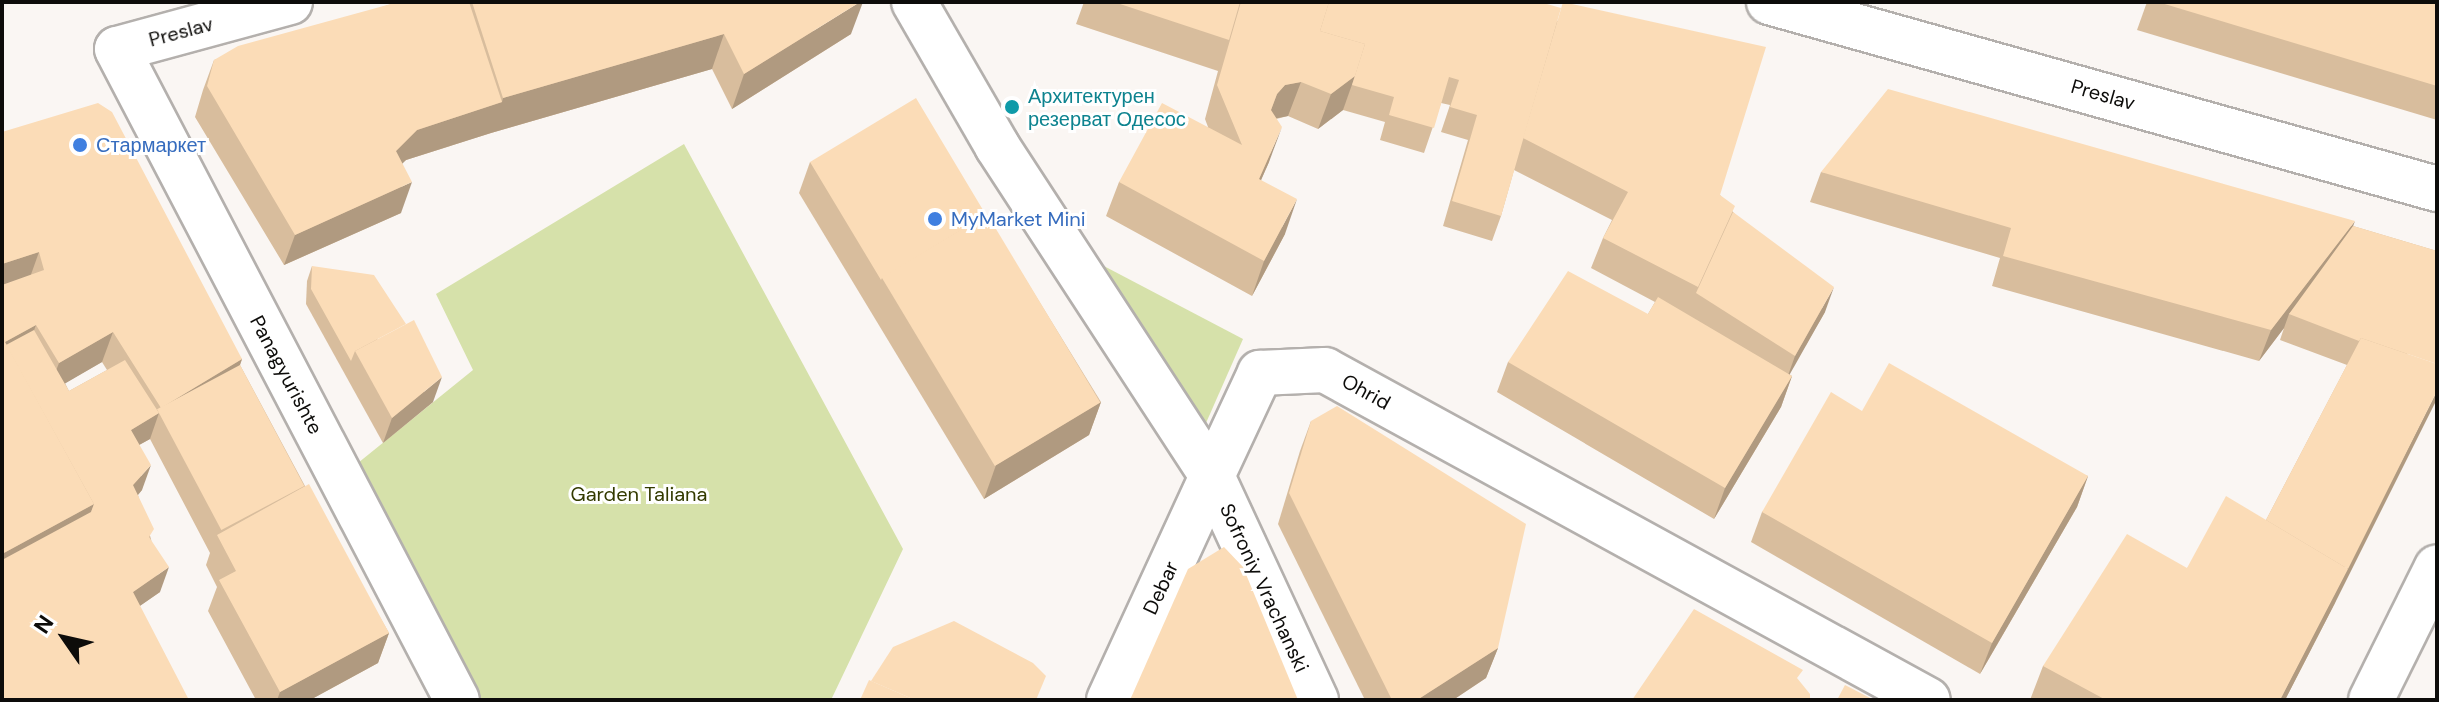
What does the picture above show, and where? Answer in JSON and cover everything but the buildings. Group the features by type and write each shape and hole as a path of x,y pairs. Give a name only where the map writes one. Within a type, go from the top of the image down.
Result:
{"street":[{"name":"Preslav","path":"117,49 290,2"},
{"path":"914,2 997,146 1212,476"},
{"name":"Preslav","path":"1769,2 2437,189"},
{"name":"Panagyurishte","path":"117,49 457,700"},
{"name":"Ohrid","path":"1212,476 1260,373 1325,370 1928,700"},
{"name":"Debar","path":"1109,700 1212,476"},
{"name":"Sofroniy Vrachanski","path":"1212,476 1316,700"},
{"path":"2371,700 2437,567"}],"green space":[{"name":"Garden Taliana","path":"684,144 903,549 831,700 479,700 353,467 473,370 436,294"},
{"path":"1060,243 1243,339 1195,448"}],"place":[{"name":"Архитектурен резерват Одесос","path":"1012,107"},
{"name":"Стармаркет","path":"80,145"},
{"name":"MyMarket Mini","path":"935,219"}]}
